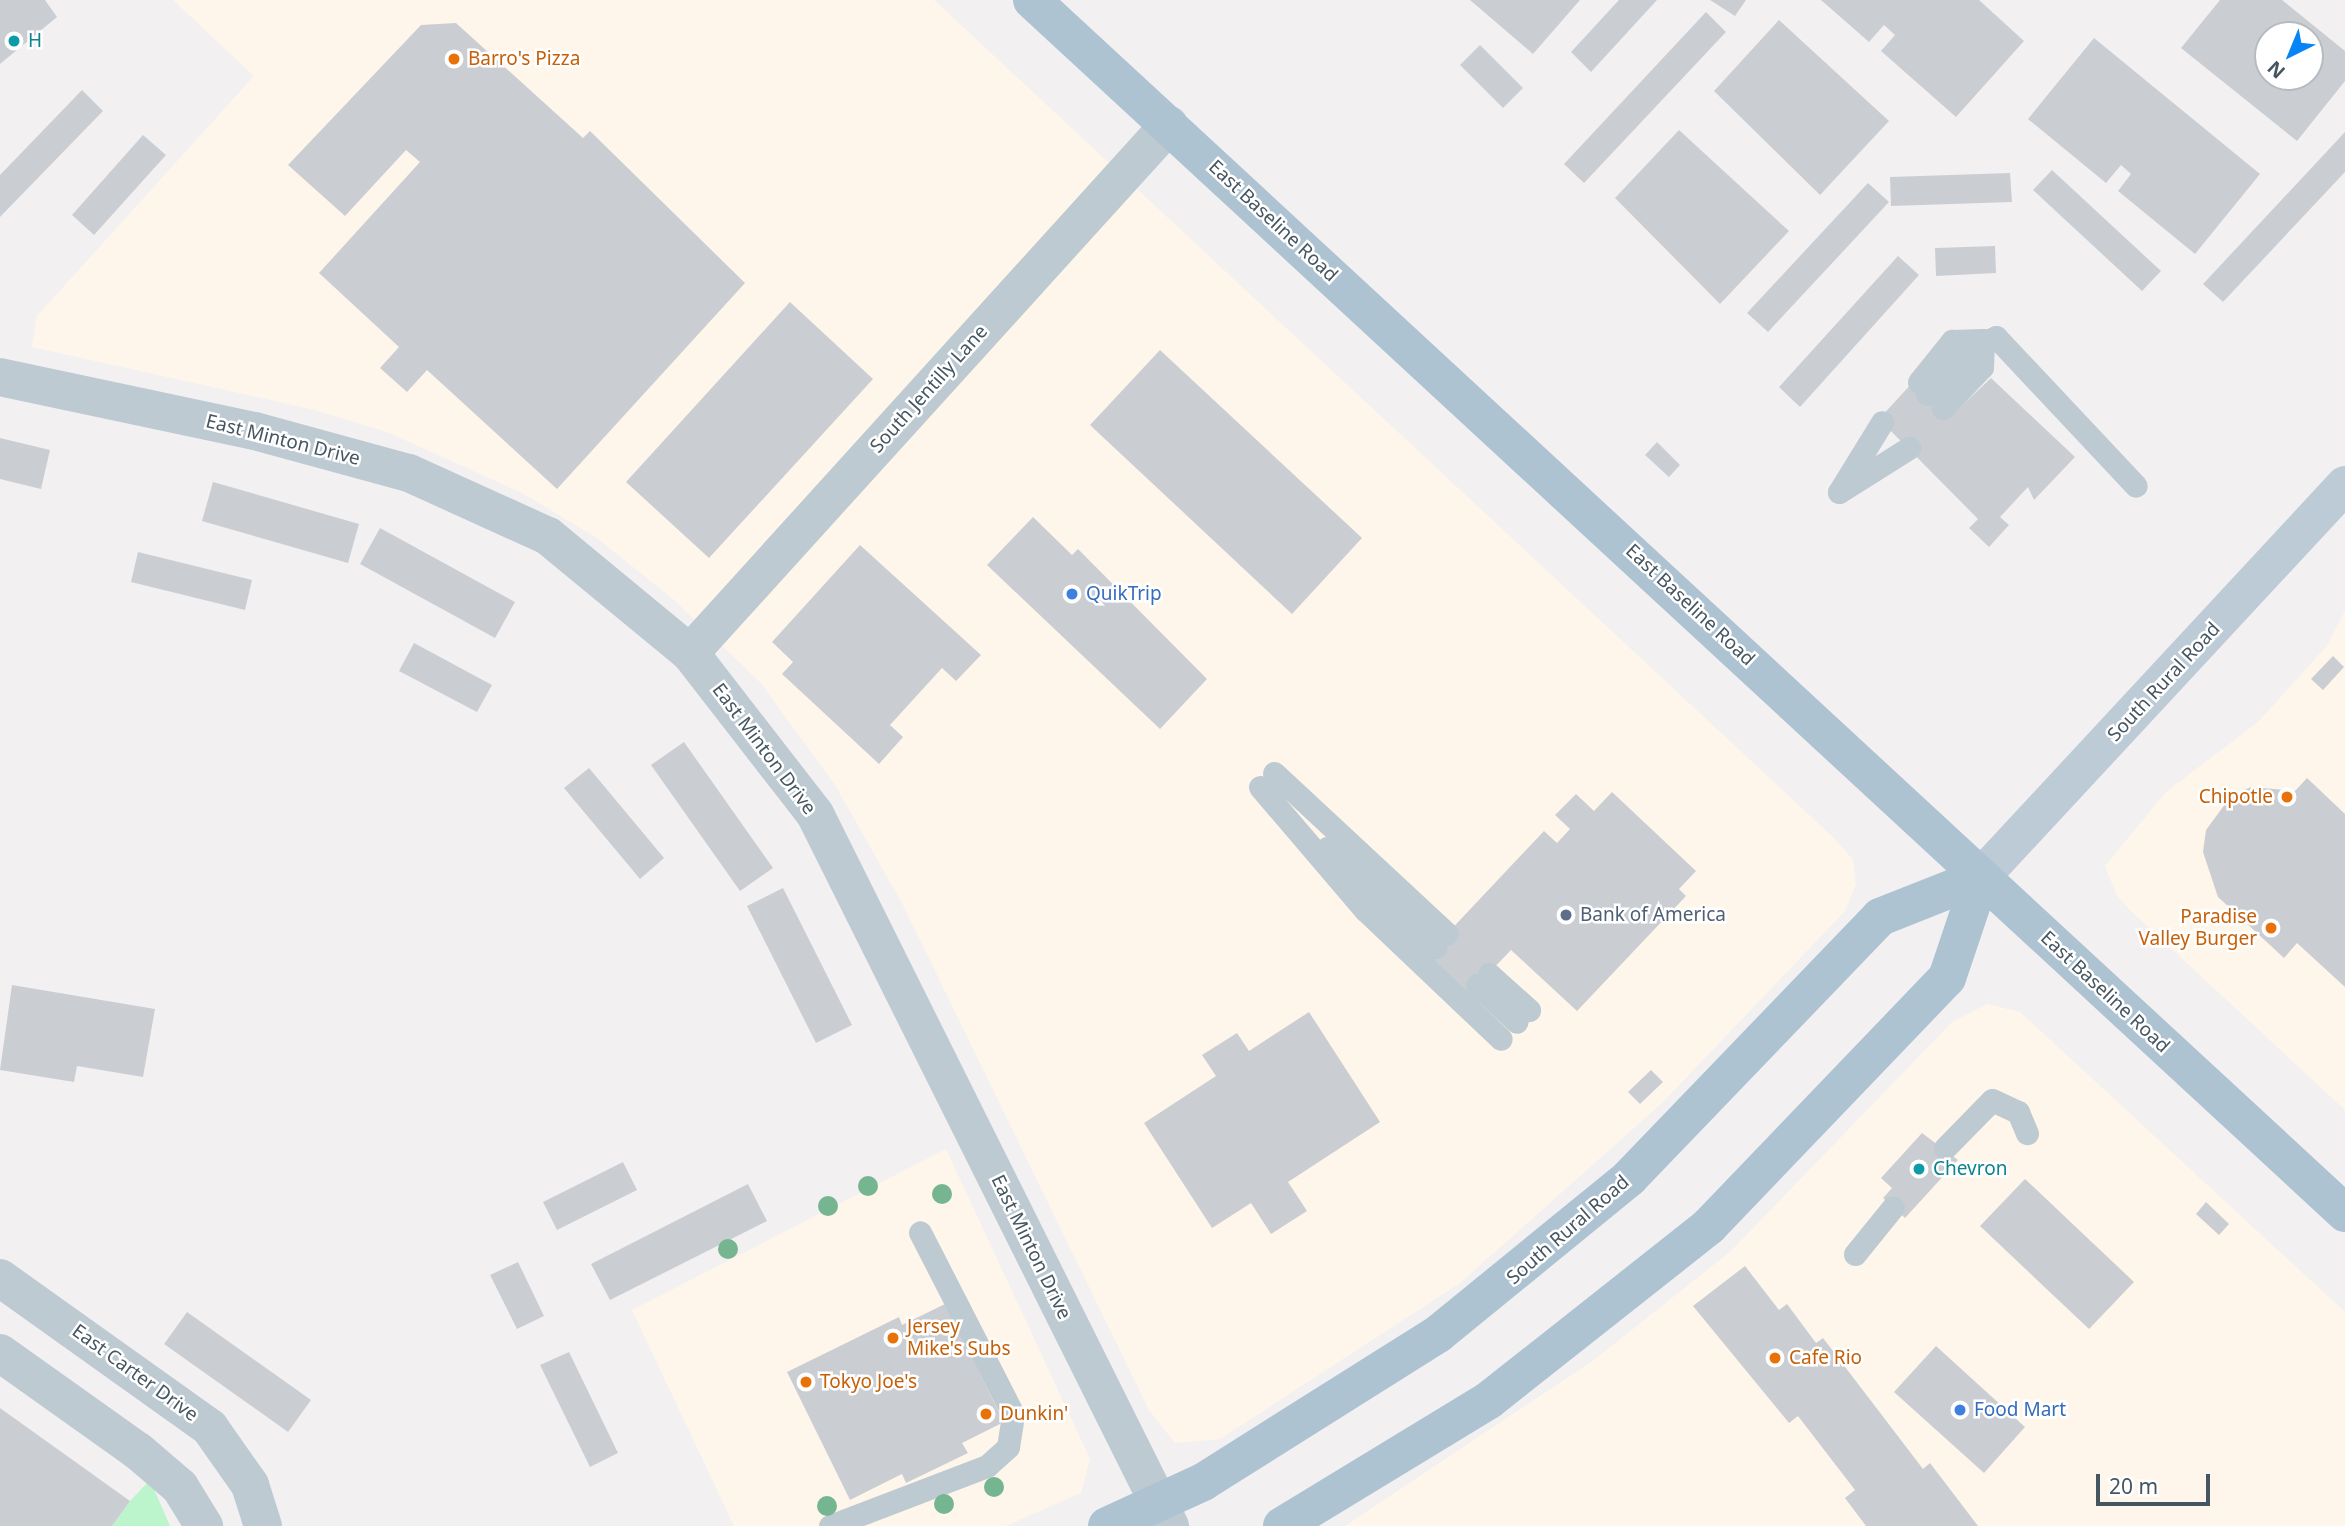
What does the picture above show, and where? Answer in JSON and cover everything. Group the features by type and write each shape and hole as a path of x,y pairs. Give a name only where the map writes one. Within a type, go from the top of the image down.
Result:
{"main road":[{"name":"East Baseline Road","path":"1032,0 2345,1213"},
{"name":"South Rural Road","path":"1282,1526 1489,1400 1709,1226 1947,978 1981,877 2345,485"},
{"name":"South Rural Road","path":"1107,1526 1164,1515 1333,1405 1500,1288 1629,1178 1880,916 1981,877"}],"street":[{"name":"South Jentilly Lane","path":"690,653 1169,125"},
{"name":"East Minton Drive","path":"0,377 255,431 409,473 548,536 690,653 815,814 1164,1515"},
{"name":"East Carter Drive","path":"0,1278 210,1428 250,1485 263,1526"},
{"path":"0,1353 149,1460 180,1487 204,1526"}],"lane":[{"path":"1983,340 1982,367 1929,395 1952,341 1996,337 2008,344 2136,486"},
{"path":"1839,492 1894,434 1839,492"},
{"path":"1441,940 1267,780 1365,910 1501,1039"},
{"path":"1483,979 1523,1016"},
{"path":"1945,1148 1992,1100 2018,1112 2027,1133"},
{"path":"1855,1254 1893,1206"},
{"path":"830,1526 986,1466 1008,1447 1013,1413 920,1232"}],"shaded area":[{"path":"173,0 934,0 1835,839 1853,860 1856,884 1845,911 1662,1103 1460,1283 1220,1439 1175,1443 1149,1410 902,903 835,785 761,683 673,599 597,538 522,493 387,432 315,410 32,347 37,316 254,76"},
{"path":"2345,611 2345,1110 2132,912 2117,896 2105,866 2166,792 2258,722 2326,647"},
{"path":"1987,1004 2020,1012 2345,1312 2345,1526 1345,1526 1594,1360 1731,1251 1952,1022"},
{"path":"946,1149 1090,1459 1081,1493 1006,1526 734,1526 632,1310"}],"green space":[{"path":"150,1480 170,1526 112,1526 130,1501"}],"building":[{"name":"H","path":"0,0 45,0 57,17 0,64"},
{"path":"1470,0 1580,0 1533,54"},
{"path":"1619,0 1657,0 1591,72 1571,52"},
{"path":"1710,0 1746,0 1735,16"},
{"path":"1821,0 1979,0 2024,41 1956,117 1881,51 1895,35 1884,25 1869,42"},
{"path":"2220,0 2282,0 2308,21 2254,21 2254,91 2324,91 2324,34 2345,51 2345,81 2297,141 2181,48"},
{"path":"1706,12 1726,32 1584,183 1564,164"},
{"path":"1779,20 1889,121 1820,195 1714,91"},
{"path":"456,23 583,138 590,131 745,283 557,489 427,370 407,392 380,368 399,347 319,273 420,162 406,150 345,216 288,165 421,25"},
{"path":"2094,38 2260,174 2195,254 2118,191 2131,174 2121,165 2106,183 2028,119"},
{"path":"1480,45 1523,88 1503,108 1460,65"},
{"path":"82,90 103,111 0,217 0,175"},
{"path":"1679,130 1789,231 1720,304 1615,198"},
{"path":"2345,132 2345,172 2223,302 2203,284"},
{"path":"143,135 166,155 94,235 72,215"},
{"path":"2052,170 2161,271 2142,291 2033,190"},
{"path":"2010,173 2012,202 1891,206 1890,177"},
{"path":"1868,183 1889,202 1768,332 1747,313"},
{"path":"1995,246 1996,273 1936,276 1935,248"},
{"path":"1898,256 1919,275 1800,407 1779,387"},
{"path":"790,302 873,379 709,558 626,482"},
{"path":"1160,350 1362,538 1292,614 1090,425"},
{"path":"1991,378 2075,457 2034,500 2028,487 2000,517 2009,525 1989,547 1969,528 1978,519 1879,419 1914,381 1951,416"},
{"path":"0,438 50,450 41,489 0,479"},
{"path":"1657,442 1680,465 1669,477 1645,455"},
{"path":"213,482 359,524 348,563 202,521"},
{"name":"QuikTrip","path":"1033,517 1072,555 1078,549 1207,679 1160,729 987,565"},
{"path":"380,528 515,602 495,638 360,564"},
{"path":"860,545 981,655 956,681 942,668 890,725 903,737 879,764 782,674 793,662 772,642"},
{"path":"138,552 252,580 245,610 131,582"},
{"path":"414,643 492,685 477,712 399,671"},
{"path":"2333,656 2344,667 2323,690 2311,679"},
{"path":"684,742 773,868 740,891 651,765"},
{"path":"589,768 664,858 640,879 564,788"},
{"path":"2307,778 2345,814 2345,987 2297,943 2284,958 2218,897 2203,852 2206,830 2231,796 2251,787 2295,791"},
{"name":"Bank of America","path":"1612,792 1696,871 1679,889 1686,896 1577,1011 1511,950 1468,995 1427,955 1544,831 1557,843 1570,829 1555,815 1576,794 1594,811"},
{"path":"783,888 852,1025 816,1043 747,906"},
{"path":"12,985 155,1009 143,1077 77,1066 74,1082 0,1070"},
{"path":"1309,1012 1380,1122 1288,1182 1307,1211 1271,1234 1251,1203 1212,1228 1144,1123 1216,1076 1202,1055 1237,1033 1249,1051"},
{"path":"1651,1070 1663,1082 1640,1104 1628,1092"},
{"name":"Chevron","path":"1922,1133 1958,1160 1905,1218 1883,1198 1892,1188 1881,1178"},
{"path":"623,1162 637,1190 557,1230 543,1202"},
{"name":"Chevron","path":"2025,1179 2134,1282 2089,1329 1980,1226"},
{"path":"748,1184 767,1221 610,1300 591,1264"},
{"path":"2206,1202 2229,1224 2219,1235 2196,1214"},
{"path":"518,1262 544,1316 517,1329 490,1275"},
{"path":"1745,1266 1779,1310 1787,1304 1816,1343 1823,1338 1923,1469 1930,1463 1978,1526 1866,1526 1845,1498 1855,1490 1798,1416 1789,1423 1693,1306"},
{"path":"945,1304 1004,1422 962,1443 968,1453 906,1483 902,1474 850,1500 787,1372 899,1317 902,1325"},
{"path":"187,1312 311,1400 288,1432 164,1344"},
{"name":"Food Mart","path":"1936,1346 2025,1427 1984,1473 1894,1392"},
{"path":"569,1352 618,1453 590,1467 540,1365"},
{"path":"0,1408 130,1501 112,1526 0,1526"}],"place":[{"name":"H","path":"14,41"},
{"name":"Barro's Pizza","path":"454,59"},
{"name":"QuikTrip","path":"1072,594"},
{"name":"Chipotle","path":"2287,797"},
{"name":"Bank of America","path":"1566,915"},
{"name":"Paradise Valley Burger","path":"2271,928"},
{"name":"Chevron","path":"1919,1169"},
{"name":"Jersey Mike's Subs","path":"893,1338"},
{"name":"Cafe Rio","path":"1775,1358"},
{"name":"Tokyo Joe's","path":"806,1382"},
{"name":"Food Mart","path":"1960,1410"},
{"name":"Dunkin'","path":"986,1414"}]}
